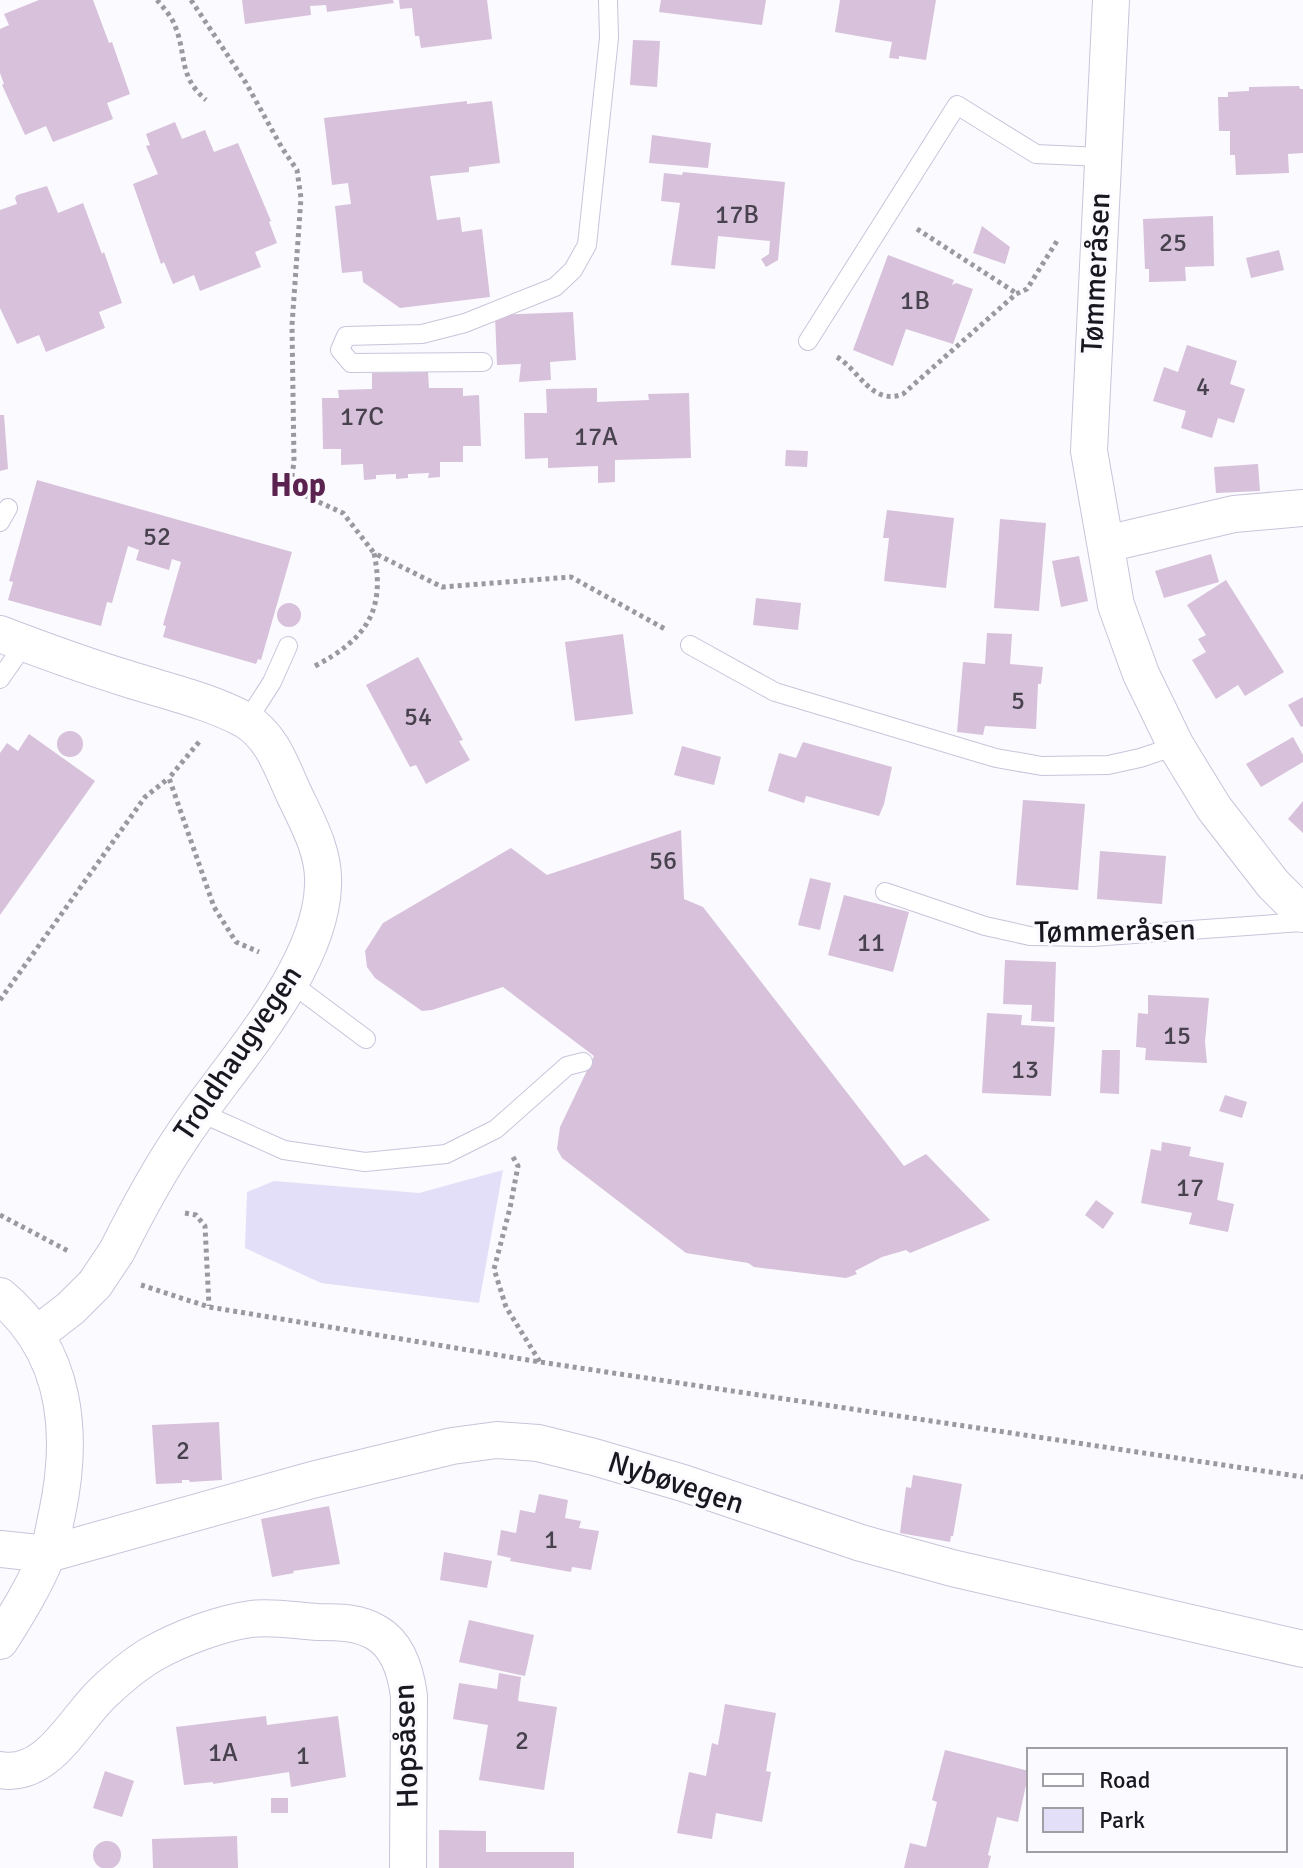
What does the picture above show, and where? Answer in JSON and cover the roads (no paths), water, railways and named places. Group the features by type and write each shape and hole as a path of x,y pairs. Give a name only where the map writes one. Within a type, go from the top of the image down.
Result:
{"street":[{"name":"Tømmeråsen","path":"1111,0 1089,451 1116,605 1141,674 1176,746 1214,808 1273,884 1303,914"},
{"path":"1106,544 1234,514 1303,508"},
{"name":"Troldhaugvegen","path":"12,639 202,702 247,721 278,757 314,836 323,886 314,931 281,970 199,1112 141,1201 117,1251 95,1284 71,1308 36,1335"},
{"path":"0,1296 36,1335 55,1373 65,1417 63,1485 48,1554 0,1641"},
{"name":"Nybøvegen","path":"48,1554 312,1480 452,1446 497,1440 538,1443 683,1483 861,1543 952,1568 1303,1649"},
{"path":"0,1549 48,1554"},
{"name":"Hopsåsen","path":"0,1770 9,1772 30,1768 58,1746 104,1691 154,1653 222,1625 254,1619 352,1623 378,1634 396,1653 406,1676 409,1696 408,1868"}],"lane":[{"path":"483,362 351,363 340,350 346,336 422,334 465,323 555,287 573,270 587,245 609,38 608,0"},
{"path":"808,341 957,105 1036,154 1101,157"},
{"path":"0,679 12,639"},
{"path":"690,645 775,692 996,758 1042,766 1108,765 1176,746"},
{"path":"247,721 272,682 288,646"},
{"name":"Tømmeråsen","path":"885,892 985,926 1030,936 1092,937 1303,922"},
{"path":"281,970 366,1039"},
{"path":"199,1112 284,1150 365,1162 446,1154 496,1129 567,1066 583,1062"}],"district":[{"name":"Hop","path":"298,485"}]}
